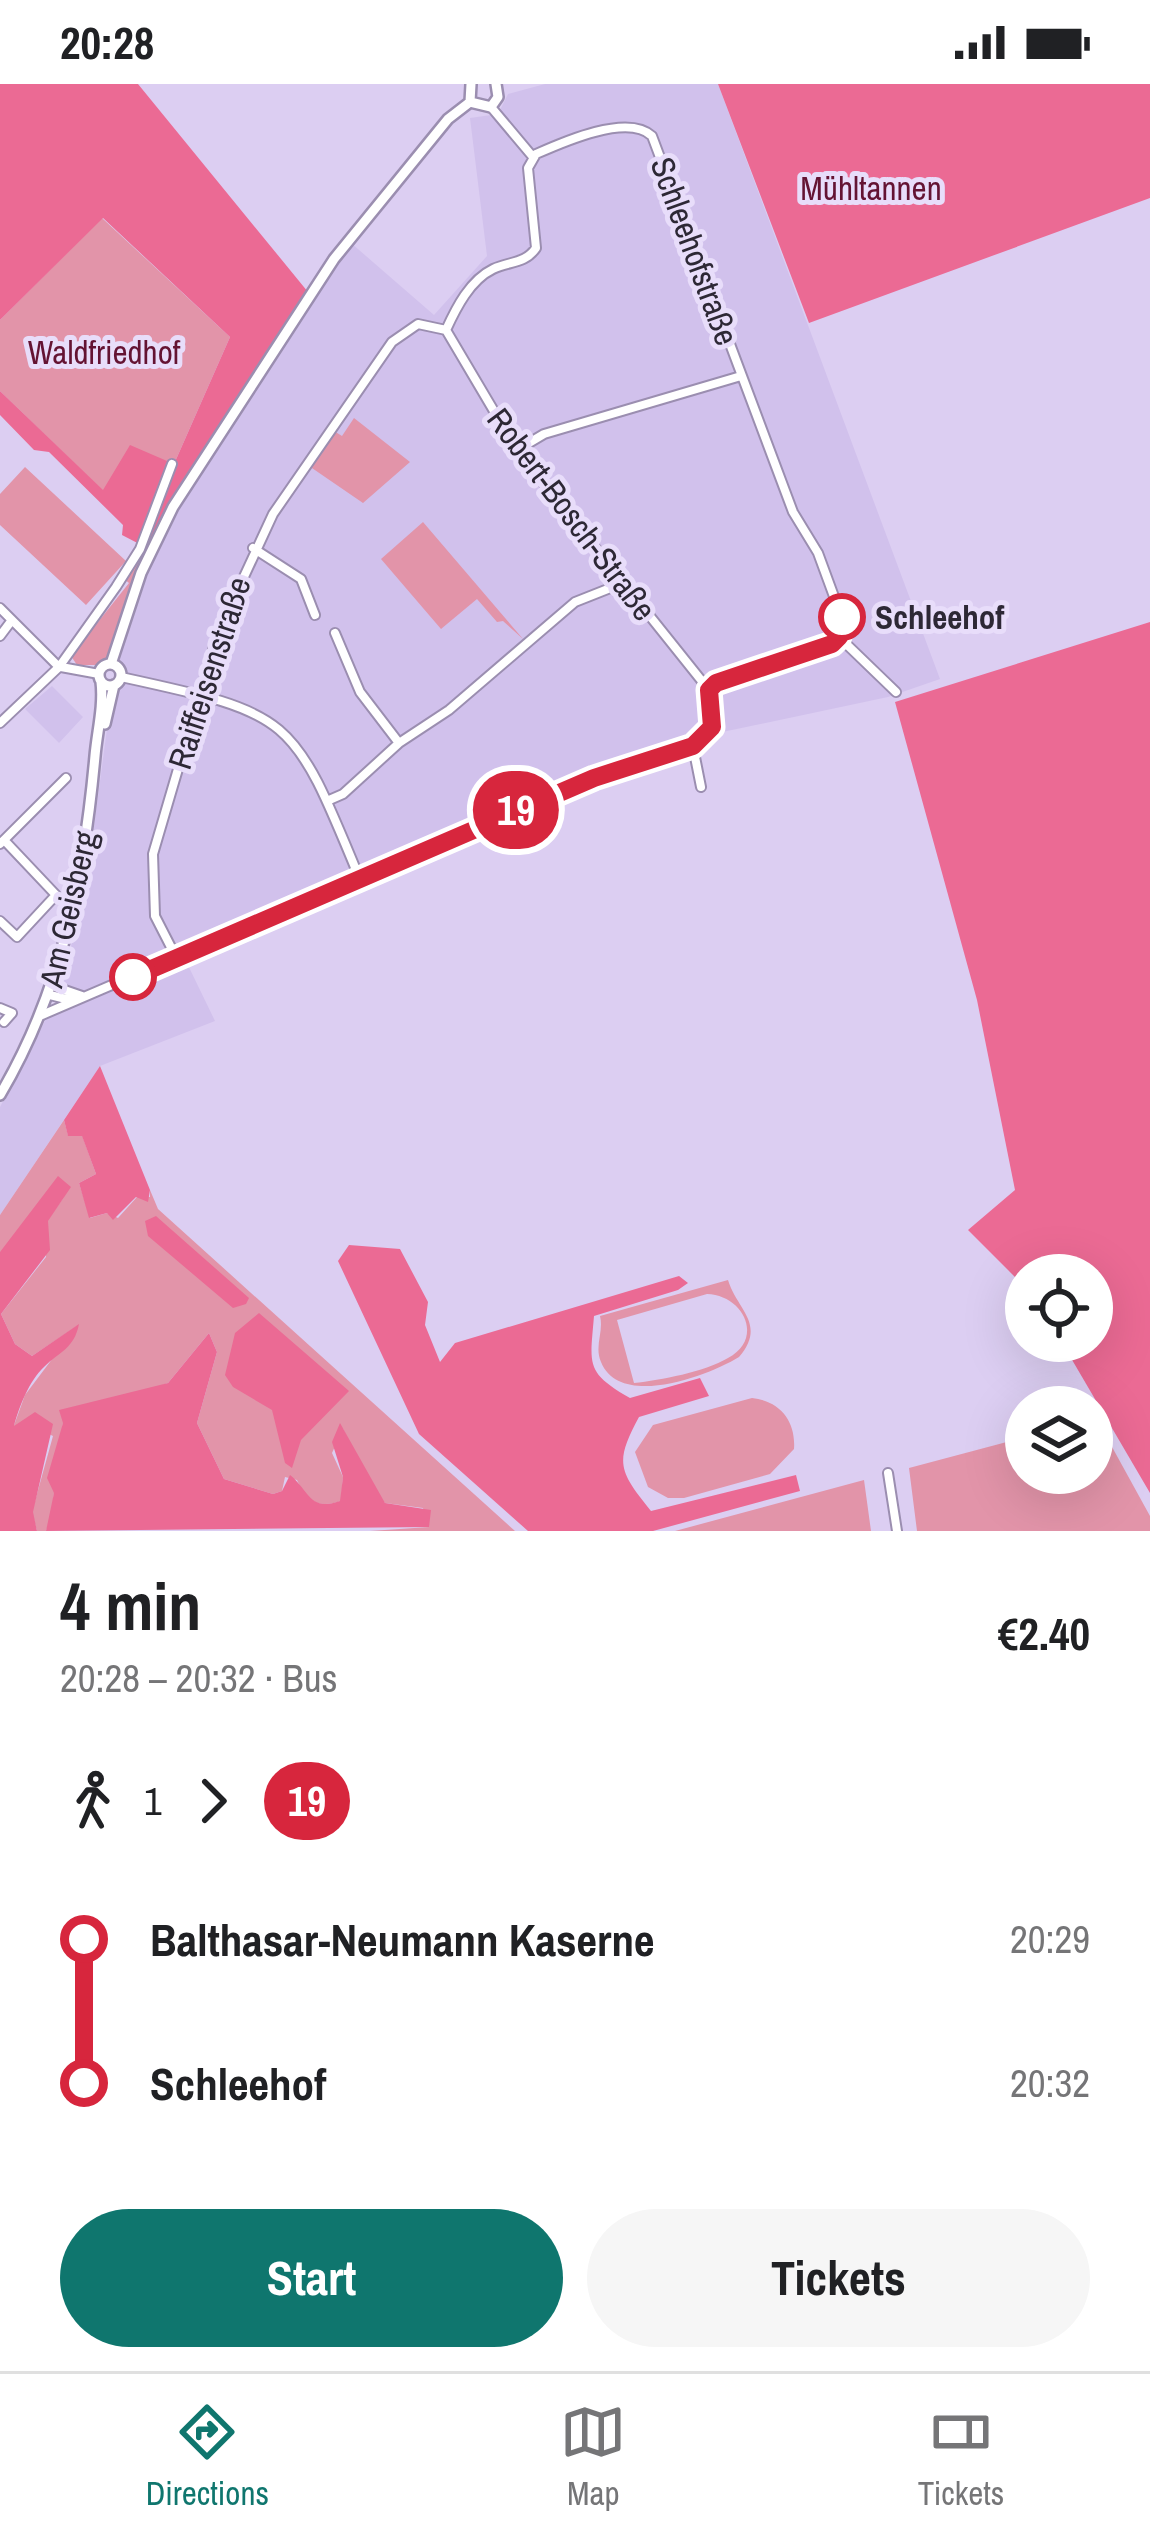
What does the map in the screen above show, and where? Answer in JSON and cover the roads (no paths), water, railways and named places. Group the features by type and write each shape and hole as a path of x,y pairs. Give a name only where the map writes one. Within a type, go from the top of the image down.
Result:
{"street":[{"path":"100,678 111,664 130,601 173,508 334,259 448,119 470,102 471,84"},
{"path":"490,107 500,85"},
{"path":"446,330 458,305 482,276 525,260 536,248 528,168 532,157 490,107 470,102"},
{"name":"Schleehofstraße","path":"532,157 634,125 652,136 741,376 843,621 839,637"},
{"name":"Raiffeisenstraße","path":"176,957 155,916 153,854 198,693 254,548 392,342 418,324 446,330"},
{"name":"Robert-Bosch-Straße","path":"446,330 517,450 709,690"},
{"path":"517,450 544,434 741,376"},
{"path":"0,723 59,667 140,549 172,464"},
{"path":"254,548 301,578 315,615"},
{"path":"327,801 344,794 399,743 448,710 574,602 622,583"},
{"path":"0,608 59,667 198,693 253,710 284,731 308,761 358,877"},
{"path":"0,636 13,620"},
{"path":"335,633 360,692 399,743"},
{"path":"42,1015 594,778 693,746 712,727 709,690 765,662 815,650 839,637 896,692"},
{"path":"111,664 117,681"},
{"name":"Am Geisberg","path":"94,783 100,678"},
{"name":"Am Geisberg","path":"0,1096 52,991 79,883 94,783 117,681"},
{"path":"693,746 701,787"},
{"path":"0,921 16,937 56,895 2,842 66,778"},
{"path":"52,991 79,999"},
{"path":"0,1008 12,1013 4,1022"},
{"path":"888,1473 897,1531"}],"place":[{"name":"Schleehof","path":"842,617"}],"park label":[{"name":"Mühltannen","path":"871,188"},
{"name":"Waldfriedhof","path":"104,352"}]}
